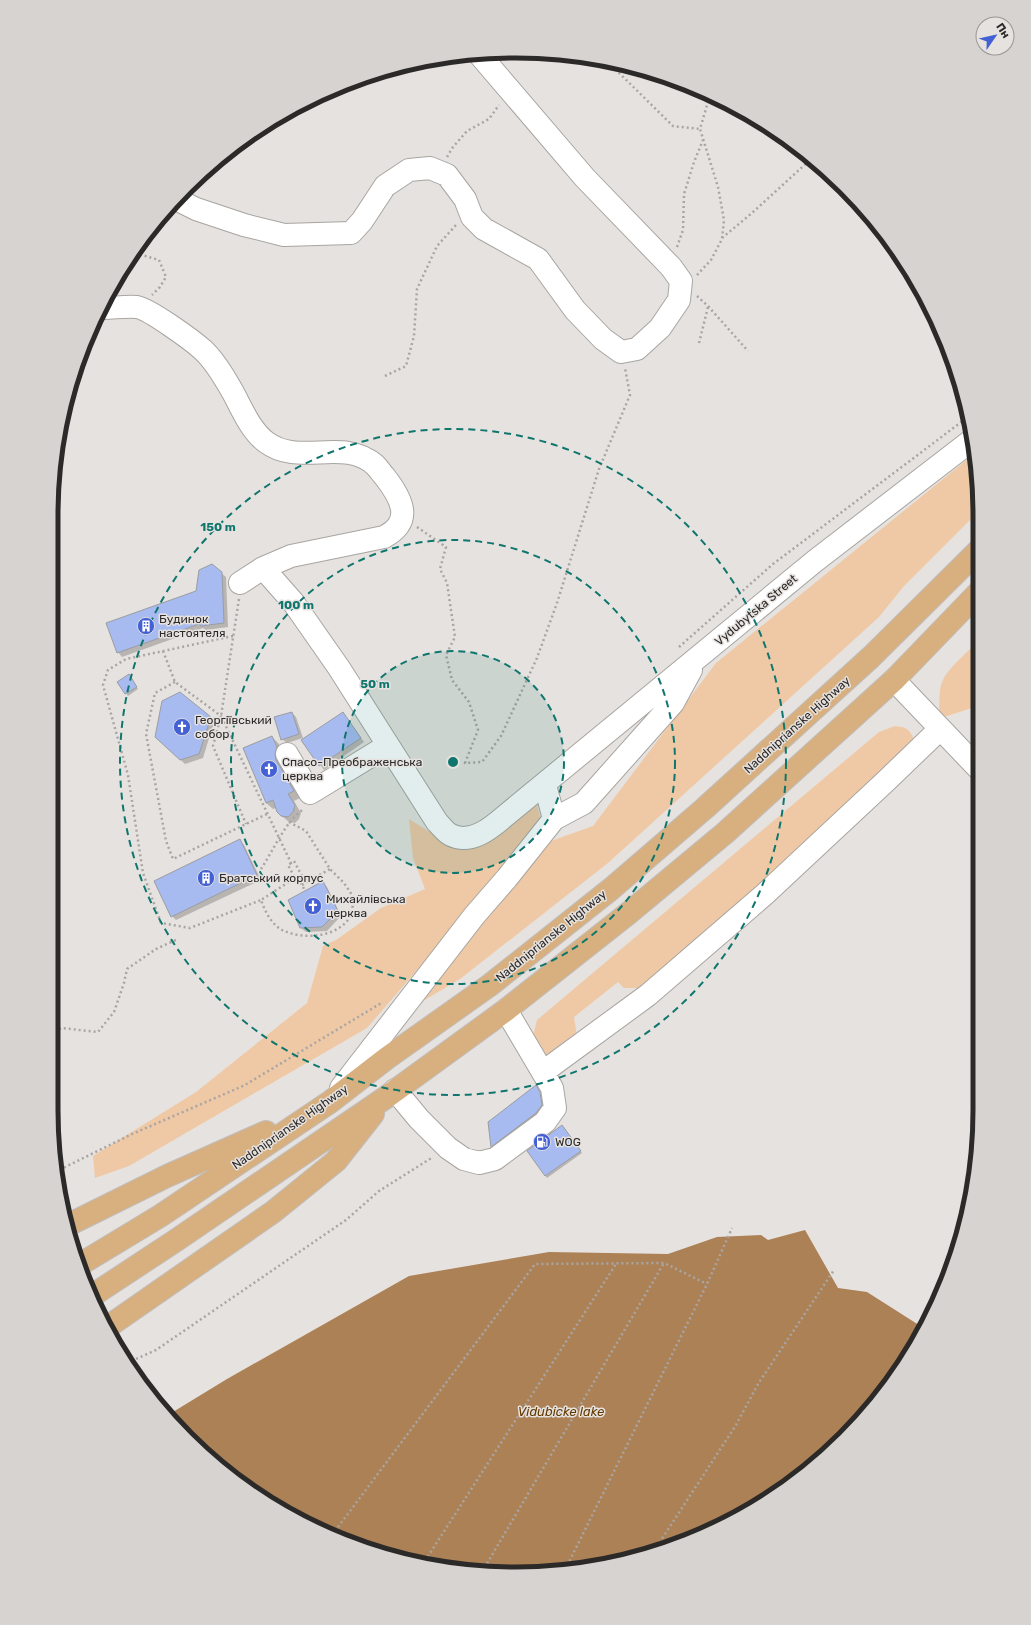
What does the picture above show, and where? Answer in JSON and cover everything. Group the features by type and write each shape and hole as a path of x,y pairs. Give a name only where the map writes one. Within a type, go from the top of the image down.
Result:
{"main road":[{"name":"Naddniprianske Highway","path":"84,1263 160,1216 325,1105 387,1058 490,985 611,889 705,808 871,657 973,556"},
{"path":"96,1293 390,1094 506,1010 630,912 725,833 894,680 973,597"},
{"path":"112,1324 273,1212 336,1160 390,1094"},
{"path":"73,1223 167,1176 325,1105"}],"street":[{"path":"183,202 196,209 284,235 351,232 362,221 385,186 409,170 430,168 447,175 465,199 472,217 484,230 538,259 575,310 603,339 621,352 637,349 660,328 680,300 676,274 585,178 483,59"},
{"path":"108,308 138,307 151,312 203,350 215,364 259,435 267,442 289,453 344,452 358,456 375,465 398,497 402,510 399,525 394,532 384,537 291,556 263,568 240,583"},
{"name":"Vydubytska Street","path":"263,568 294,602 339,668 387,746 437,822 451,835 465,838 483,833 545,785 815,561 967,444"},
{"path":"325,1105 391,1026 474,916 507,878 554,819 584,803 672,703 696,660"},
{"path":"894,680 973,763"},
{"path":"543,1072 648,994 765,894 940,729"},
{"path":"287,754 310,793 387,746"},
{"path":"545,785 554,819"},
{"path":"390,1094 419,1119 448,1148 464,1159 479,1163 495,1159 545,1122 555,1108 552,1088 506,1010"}],"path":[{"path":"616,70 673,126 700,129"},
{"path":"440,172 453,147 467,131 489,118 509,90"},
{"path":"708,101 700,129 718,187 724,220 722,239"},
{"path":"676,274 682,230 684,194 703,140"},
{"path":"676,274 698,275 711,260 722,239 806,163"},
{"path":"385,376 406,366 414,336 417,289 437,246 470,210"},
{"path":"138,307 160,287 166,277 159,260 140,254"},
{"path":"676,274 708,306 748,351"},
{"path":"699,343 708,306"},
{"path":"401,517 446,547 440,569 447,583 455,637 446,655 452,680 469,702 478,730 465,763 482,762 501,736 537,658 557,603 599,470 630,395 621,352"},
{"path":"240,583 221,716 213,746 246,824"},
{"path":"233,636 126,659 108,670 103,685 128,775 142,873 162,923 190,928 261,900 295,878"},
{"path":"163,651 175,682 221,716 291,864"},
{"path":"175,682 155,694 146,734 166,841 173,859 267,814"},
{"path":"261,869 289,822 297,813 307,807"},
{"path":"261,900 264,910 273,922 282,929 297,934 325,934 338,929 350,916 354,898 344,883 330,869 306,831 289,822"},
{"path":"300,880 297,882 288,865 294,861 303,878 300,880 305,891"},
{"path":"302,885 330,869"},
{"path":"58,1030 60,1028 98,1032 114,1012 127,969 156,949 178,939"},
{"path":"62,1169 130,1135 245,1084 386,1001"},
{"path":"133,1360 156,1350 346,1220 380,1191 448,1148"},
{"path":"568,1564 707,1284 732,1228"},
{"path":"427,1558 616,1263"},
{"path":"336,1530 535,1264 664,1263 707,1284"},
{"path":"486,1566 664,1263"},
{"path":"658,1544 736,1424 758,1384 834,1270"}],"shaded area":[{"path":"969,458 973,517 904,586 879,617 608,863 460,979 418,1004 477,929 524,875 551,841 593,826 716,663"},
{"path":"973,646 973,708 944,717 939,714 941,684 954,665"},
{"path":"895,726 907,729 911,733 914,740 871,787 644,988 624,988 618,982 574,1017 577,1036 546,1058 533,1036 537,1020 879,732"},
{"path":"537,805 542,825 367,1028 129,1166 95,1178 93,1156 196,1092 307,1003 323,946 336,940 381,908 425,889 413,858 409,819 454,847 527,806"}],"water":[{"name":"Vidubicke lake","path":"805,1230 838,1288 867,1292 919,1325 896,1364 878,1388 839,1433 817,1453 770,1490 744,1506 718,1520 663,1543 605,1558 575,1563 516,1567 456,1563 397,1551 368,1543 313,1520 261,1490 214,1453 192,1433 173,1412 227,1379 409,1276 549,1252 668,1254 717,1237 761,1235 768,1240"}],"building":[{"path":"212,564 222,572 224,623 201,626 199,624 117,653 106,623 196,591 199,570"},
{"path":"129,674 137,687 125,694 117,682"},
{"name":"Георгіївський собор","path":"180,692 211,717 199,754 180,760 155,737 162,701"},
{"path":"292,712 299,734 281,740 274,717"},
{"path":"343,712 361,738 319,766 301,740"},
{"name":"Спасо-Преображенська церква","path":"272,736 277,747 275,754 276,760 294,791 288,794 295,805 293,812 288,817 281,816 277,812 273,800 266,803 243,748"},
{"name":"Братський корпус","path":"240,839 257,875 171,917 154,881"},
{"name":"Михайлівська церква","path":"323,881 338,911 322,927 300,928 288,900"},
{"path":"536,1085 540,1092 542,1105 536,1113 491,1147 488,1122"},
{"path":"562,1125 581,1151 545,1176 527,1151"}],"place":[{"name":"Будинок настоятеля","path":"146,626"},
{"name":"Георгіївський собор","path":"182,727"},
{"name":"Спасо-Преображенська церква","path":"269,769"},
{"name":"Братський корпус","path":"206,878"},
{"name":"Михайлівська церква","path":"313,906"},
{"name":"WOG","path":"542,1142"}]}
